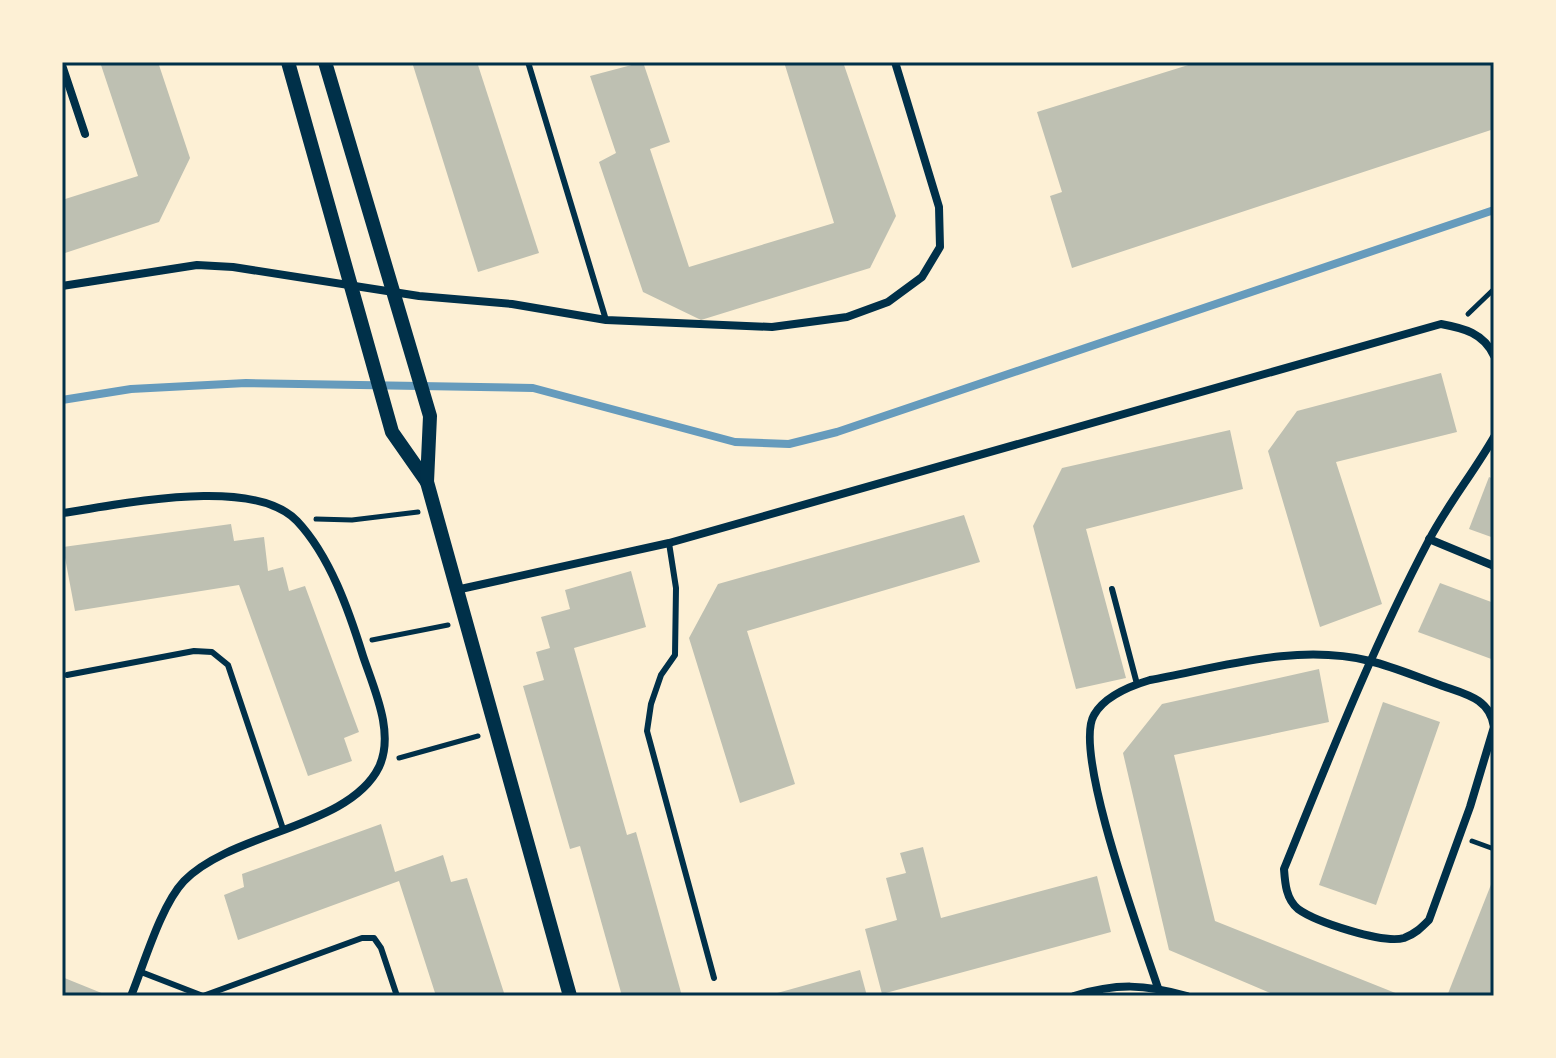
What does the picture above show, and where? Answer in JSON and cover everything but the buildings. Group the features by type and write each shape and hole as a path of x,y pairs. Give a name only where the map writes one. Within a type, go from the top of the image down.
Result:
{"street":[{"path":"288,62 392,432 427,482"},
{"path":"325,62 430,416 427,482 570,996"},
{"path":"62,286 197,265 233,267 419,296 512,304 606,320 772,327 847,317 888,302 922,277 940,247 939,207 895,62"},
{"path":"62,65 85,134"},
{"path":"456,590 669,543 1441,324 1469,329 1490,348 1494,356"},
{"path":"1158,988 1108,832 1089,745 1092,718 1104,702 1137,684 1256,658 1311,655 1369,661 1477,698 1492,712 1494,727 1470,807 1429,920 1418,932 1402,939 1385,939 1319,919 1296,908 1286,891 1284,869 1369,661 1429,539 1494,437"},
{"path":"62,513 193,495 231,495 268,505 295,519 318,549 337,586 359,643 386,736 380,766 362,791 312,819 212,860 184,881 170,901 131,996"},
{"path":"1429,539 1494,566"},
{"path":"1074,996 1127,985 1158,988 1187,996"}],"lane":[{"path":"528,62 606,320"},
{"path":"669,543 676,588 675,655 661,675 651,704 647,731 714,978"},
{"path":"1112,589 1137,684"},
{"path":"67,675 194,651 212,652 228,665 283,829"},
{"path":"141,972 203,996 362,938 374,938 381,948 397,996"}],"path":[{"path":"1441,324 1467,314 1494,289"},
{"path":"295,519 352,520 435,510"},
{"path":"359,643 465,622"},
{"path":"419,751 495,732"}],"waterway":[{"path":"62,400 131,389 246,383 533,388 735,442 789,444 837,432 1494,210"}]}
